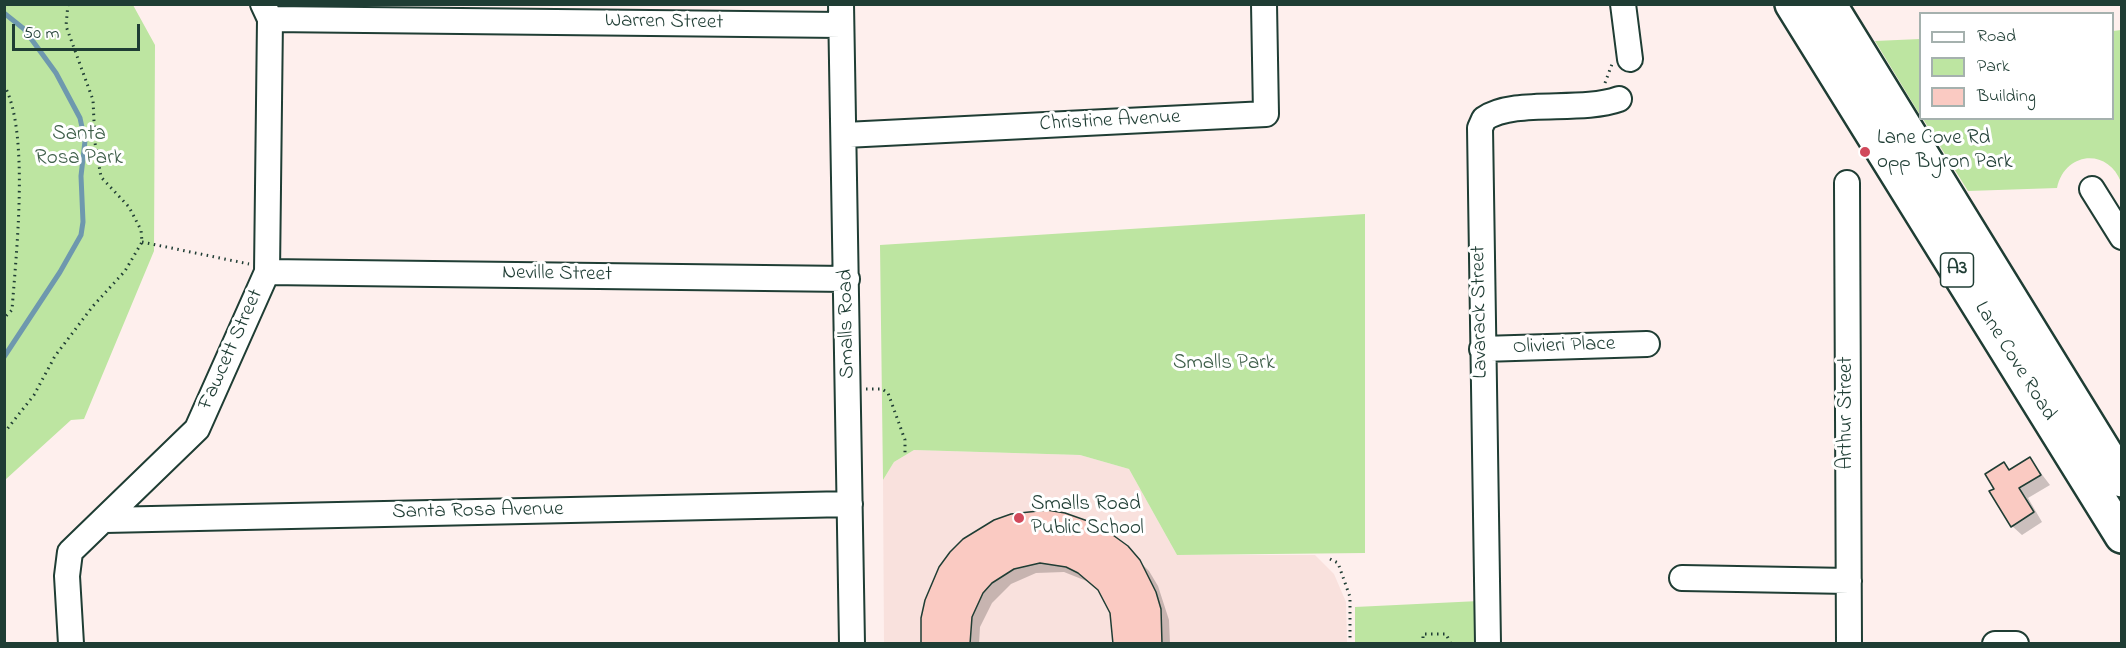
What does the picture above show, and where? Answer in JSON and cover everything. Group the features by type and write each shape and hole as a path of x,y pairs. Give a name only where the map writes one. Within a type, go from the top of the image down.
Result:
{"highway":[{"name":"Lane Cove Road","path":"1792,4 2121,536"},
{"name":"Lane Cove Road","path":"1829,4 2121,480"}],"street":[{"name":"Christine Avenue","path":"844,135 1266,114 1264,4"},
{"path":"1623,4 1629,50"},
{"name":"Warren Street","path":"267,12 841,15"},
{"name":"Fawcett Street","path":"71,644 67,576 70,552 197,429 267,270 267,12"},
{"name":"Smalls Road","path":"841,15 852,644"},
{"name":"Lavarack Street","path":"1488,644 1478,141 1484,118 1504,110 1610,102"},
{"name":"Arthur Street","path":"1847,183 1849,644"},
{"path":"2092,189 2121,237"},
{"name":"Neville Street","path":"267,270 847,279"},
{"name":"Olivieri Place","path":"1482,349 1647,344"},
{"name":"Santa Rosa Avenue","path":"105,520 850,504"},
{"path":"1682,578 1849,581"},
{"path":"1995,644 2016,644"}],"path":[{"path":"4,433 34,395 55,356 125,271 142,242 141,230 129,207 101,177 95,143 93,100 66,26 68,4"},
{"path":"1610,102 1607,74 1629,50"},
{"path":"4,85 10,95 17,143 19,204 12,309 4,318"},
{"path":"142,242 267,270"},
{"path":"849,388 882,389 888,393 905,440 905,454"},
{"path":"1330,559 1338,563 1348,588 1350,644"},
{"path":"1423,644 1423,634 1446,634 1451,644"}],"shaded area":[{"name":"Smalls Road Public School","path":"914,450 1080,455 1129,469 1177,555 1315,555 1334,574 1346,602 1347,643 884,643 883,480 894,462"}],"green space":[{"name":"Santa Rosa Park","path":"5,4 133,5 155,45 154,251 84,419 71,420 5,480"},
{"path":"2121,30 2121,182 2107,163 2087,158 2069,167 2057,188 1968,191 1924,120 2114,120 2114,31"},
{"path":"1919,39 1919,113 1875,41"},
{"name":"Smalls Park","path":"1365,214 1365,553 1177,555 1129,469 1080,455 914,450 894,462 883,480 880,245"},
{"path":"1479,601 1479,643 1355,644 1355,607"}],"building":[{"path":"2030,457 2041,475 2019,488 2034,512 2011,527 1989,491 1994,489 1985,474 2004,462 2009,470"},
{"path":"1047,510 1065,513 1099,525 1128,546 1140,560 1156,592 1161,609 1162,644 1113,644 1110,613 1098,590 1078,573 1066,567 1040,563 1014,569 992,583 983,593 972,617 970,644 921,644 921,618 925,600 939,567 950,552 963,539 994,520 1011,514"}],"waterway":[{"path":"4,13 24,29 56,73 80,118 85,141 81,176 83,222 81,235 60,272 4,357"}],"place":[{"name":"Lane Cove Rd opp Byron Park","path":"1865,152"},
{"name":"Smalls Road Public School","path":"1019,518"}]}
